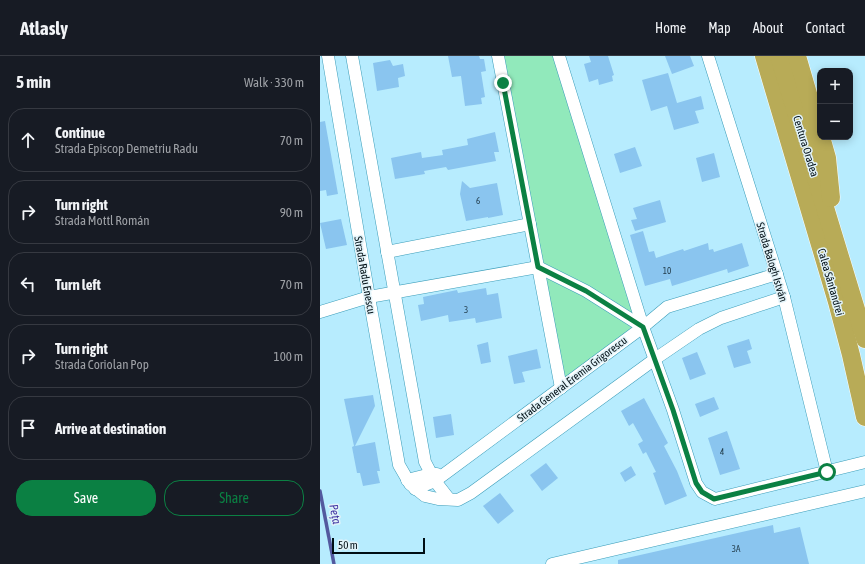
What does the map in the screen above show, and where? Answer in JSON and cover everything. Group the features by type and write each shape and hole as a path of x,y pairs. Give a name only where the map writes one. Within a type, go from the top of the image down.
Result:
{"highway":[{"path":"753,56 792,148"},
{"name":"Centura Oradea","path":"764,56 792,148"},
{"name":"Centura Oradea","path":"779,56 834,235"},
{"path":"797,56 817,126"},
{"path":"821,140 827,158 834,235"},
{"name":"Calea Sântandrei","path":"792,148 851,355 865,417"},
{"name":"Calea Sântandrei","path":"834,235 865,340"}],"street":[{"name":"Strada Radu Enescu","path":"328,56 399,464 411,484"},
{"path":"352,56 425,462 436,476 449,499"},
{"path":"498,56 561,388"},
{"path":"559,56 643,327 655,358 696,483 702,492 714,499 865,462"},
{"name":"Strada Balogh István","path":"708,56 784,297 827,472"},
{"path":"387,252 530,224"},
{"path":"320,312 369,297 538,267 586,291 643,327"},
{"name":"Strada General Eremia Grigorescu","path":"411,484 436,476 561,388 643,327 667,307 777,274"},
{"path":"411,484 425,496 438,499 458,500 471,493 655,358 699,329 713,322 784,297"},
{"path":"552,564 865,492"}],"green space":[{"path":"498,56 559,56 643,327 561,388"}],"building":[{"path":"448,56 479,56 480,59 484,59 486,71 481,72 485,97 481,98 482,104 465,106 461,76 452,77"},
{"path":"589,56 608,56 614,75 612,76 613,81 599,85 598,79 589,82 584,64 591,62"},
{"path":"665,56 690,56 694,66 672,74"},
{"path":"390,60 393,66 403,64 405,76 398,78 399,87 377,91 373,63"},
{"path":"668,73 677,103 701,96 704,109 695,111 699,123 674,130 667,106 651,111 642,80"},
{"path":"325,121 338,194 327,196 326,190 320,191 320,122"},
{"path":"495,132 499,152 494,152 496,161 448,170 446,167 424,171 425,174 395,179 391,158 421,152 422,158 443,155 442,150 468,145 467,139"},
{"path":"635,147 642,166 620,173 614,154"},
{"path":"714,153 720,177 702,182 696,158"},
{"path":"462,181 470,188 497,183 503,215 466,221 460,194"},
{"path":"660,200 666,222 635,231 631,220 637,219 633,208"},
{"path":"341,219 347,245 326,249 320,223"},
{"path":"643,231 649,252 654,251 656,258 708,243 709,250 713,249 714,252 742,243 749,266 728,273 727,269 672,286 670,279 645,286 630,235"},
{"path":"486,288 487,295 498,293 502,318 476,323 475,318 449,322 448,315 421,321 418,305 424,304 423,297 457,290 458,293"},
{"path":"749,339 752,349 747,351 751,363 734,368 727,346"},
{"path":"488,342 491,362 481,364 477,345"},
{"path":"537,349 541,368 522,372 525,382 514,384 508,356"},
{"path":"697,352 706,374 690,380 682,358"},
{"path":"373,395 375,406 355,446 375,442 380,471 377,471 380,483 363,486 360,473 357,473 352,447 354,446 344,399"},
{"path":"714,397 719,409 700,417 695,404"},
{"path":"644,398 668,443 664,446 677,471 687,496 665,505 653,473 656,472 646,452 643,454 638,444 643,441 633,423 629,426 621,411"},
{"path":"451,414 454,435 436,438 433,417"},
{"path":"727,431 740,469 720,475 708,438"},
{"path":"546,463 558,478 542,491 530,475"},
{"path":"631,466 636,475 625,482 620,473"},
{"path":"500,493 514,511 498,524 483,506"},
{"path":"773,525 774,533 800,527 809,564 618,564 618,560"}],"waterway":[{"name":"Peța","path":"320,491 334,564"}],"route":[{"path":"503,83 538,267 586,291 643,327 673,410 696,483 702,492 714,499 827,472"}]}
